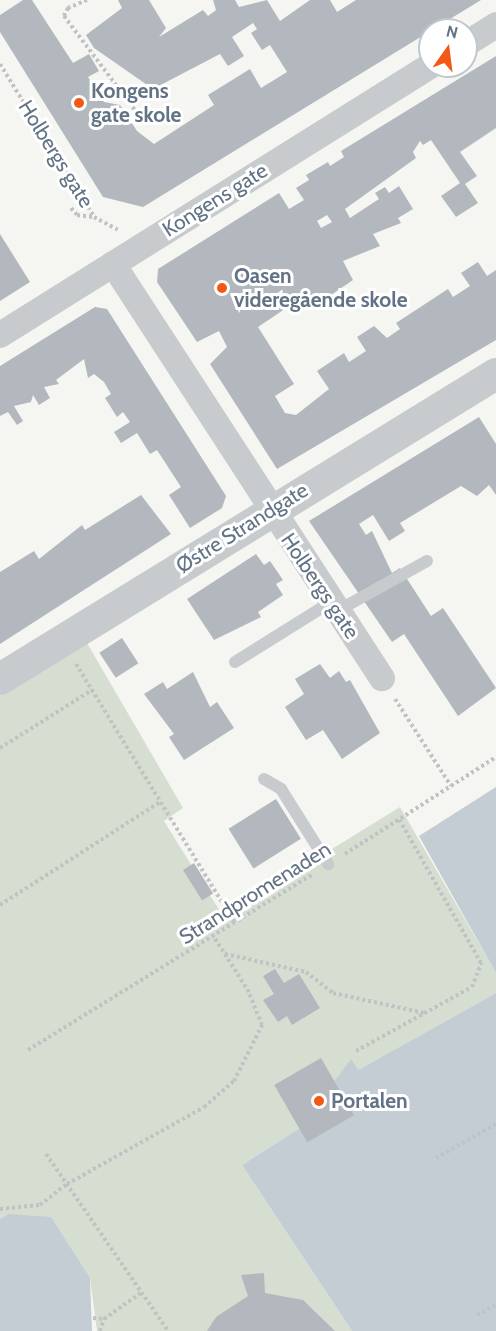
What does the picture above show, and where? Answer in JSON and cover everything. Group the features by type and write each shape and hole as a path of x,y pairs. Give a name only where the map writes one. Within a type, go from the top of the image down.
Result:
{"street":[{"path":"478,36 496,25"},
{"name":"Kongens gate","path":"0,334 418,73"},
{"name":"Holbergs gate","path":"113,264 269,509 382,678"},
{"name":"Østre Strandgate","path":"0,679 269,509 493,384"}],"lane":[{"path":"235,662 334,606 427,561"},
{"path":"264,779 282,789 328,864"}],"path":[{"path":"87,0 68,8 64,16 137,113"},
{"name":"Holbergs gate","path":"0,64 94,217 120,233"},
{"path":"71,208 77,215 94,217"},
{"path":"74,660 235,923"},
{"path":"382,678 452,786"},
{"path":"0,748 92,690"},
{"name":"Strandpromenaden","path":"28,1050 214,937 496,758"},
{"path":"0,905 160,802"},
{"path":"356,1052 472,987 481,963 399,819"},
{"path":"0,1209 40,1205 67,1184 204,1107 234,1080 262,1025 214,937"},
{"path":"225,954 306,972 333,993 425,1013"},
{"path":"436,1158 496,1124"},
{"path":"46,1154 168,1331"},
{"path":"99,1331 104,1319 142,1292"},
{"path":"477,1315 496,1305"},
{"path":"93,1317 104,1319"}],"shaded area":[{"path":"87,643 183,808 164,821 223,916 400,807 496,973 496,993 358,1070 300,1128 242,1165 352,1331 97,1331 90,1278 8,1214 0,1219 0,693"},
{"path":"496,787 496,973 419,836"},
{"path":"496,993 496,1331 352,1331 242,1165 300,1128 351,1059 358,1070"},
{"path":"8,1214 51,1217 90,1278 92,1331 0,1331 0,1219"}],"building":[{"path":"23,0 32,0 73,63 89,54 99,71 88,77 104,102 120,105 137,131 154,144 214,105 208,95 250,69 261,88 287,72 270,45 262,50 251,33 257,29 253,23 232,37 244,56 228,66 220,54 153,89 94,48 86,35 122,8 118,0 149,0 166,28 159,37 203,10 208,16 216,10 213,0 235,0 239,7 267,0 280,21 310,0 330,0 337,12 356,0 481,0 452,18 418,18 418,39 143,207 103,197 0,32 0,15"},
{"path":"496,56 496,128 460,152 477,176 465,184 478,203 456,217 441,196 460,183 431,140 423,145 420,141 413,152 416,158 345,209 350,218 379,199 375,193 385,187 389,193 399,186 413,209 398,218 401,223 373,234 380,246 343,261 353,280 309,310 301,298 258,327 294,384 275,396 285,413 296,415 329,389 317,371 344,353 349,362 366,351 357,337 374,326 387,338 400,329 396,323 448,289 453,297 470,286 461,273 478,262 487,276 496,270 496,340 277,469 210,364 227,347 219,331 197,342 157,282 158,269 279,193 289,209 304,200 296,188 309,180 306,175 328,162 330,166 344,157 341,151 460,78 478,78 478,67","holes":["327,215 332,222 321,228 317,221"]},
{"path":"0,234 30,282 0,301"},
{"path":"95,307 107,309 226,496 222,508 190,528 169,495 181,487 157,450 150,454 137,433 121,443 114,432 130,422 123,412 117,417 105,398 111,394 104,382 94,374 88,378 84,359 56,380 59,384 44,387 50,398 39,405 33,395 31,402 14,406 23,421 17,425 8,412 0,416 0,366"},
{"path":"479,417 496,444 496,495 489,485 477,496 461,486 400,523 405,531 389,541 373,515 359,524 366,535 372,531 392,573 400,568 431,616 443,608 496,688 458,716 404,634 392,642 309,521"},
{"path":"141,495 171,534 0,644 0,572 34,551 39,559 82,525 85,530"},
{"path":"256,554 264,565 270,561 283,580 276,584 283,595 258,612 261,617 214,640 187,599"},
{"path":"122,638 138,663 116,678 99,653"},
{"path":"320,664 330,678 339,671 346,682 350,680 380,733 342,759 323,730 306,740 285,707 304,694 295,679"},
{"path":"193,672 210,707 217,702 234,728 184,760 169,737 174,734 144,694 163,682 167,689"},
{"path":"276,799 301,839 253,869 229,829"},
{"path":"194,863 213,894 202,900 183,870"},
{"path":"275,969 284,983 299,974 320,1008 292,1025 287,1016 278,1022 263,1000 274,994 263,976"},
{"path":"321,1058 354,1115 307,1142 274,1085"},
{"path":"264,1273 265,1293 303,1300 335,1331 207,1331 216,1317 248,1296 241,1275"}],"place":[{"name":"Kongens gate skole","path":"79,103"},
{"name":"Oasen videregående skole","path":"222,288"},
{"name":"Portalen","path":"319,1101"}]}
